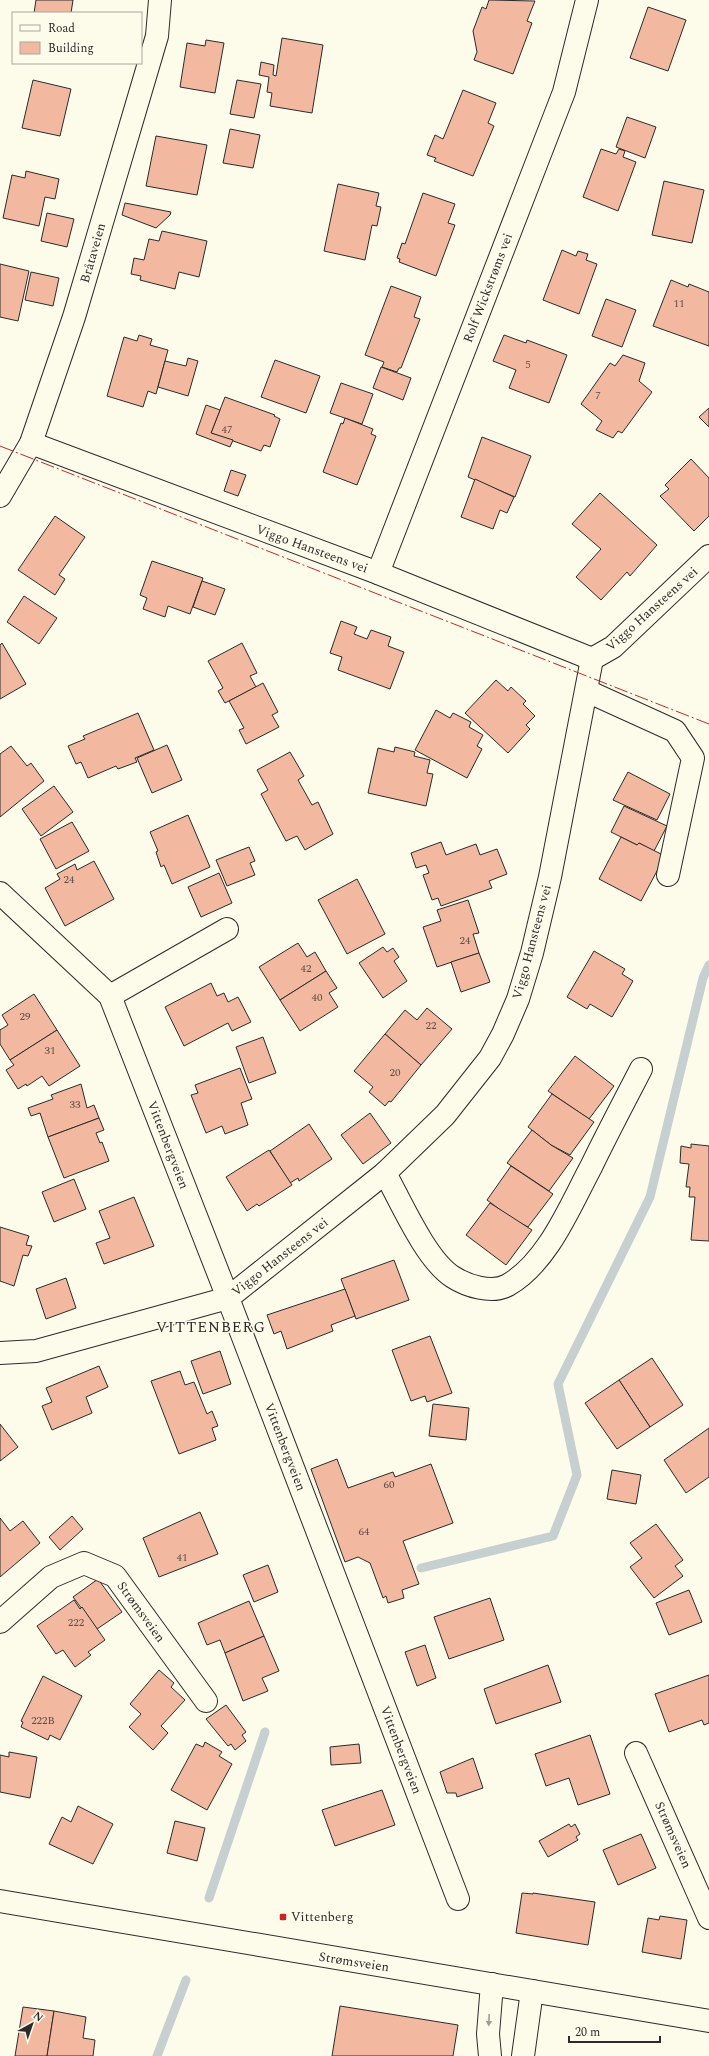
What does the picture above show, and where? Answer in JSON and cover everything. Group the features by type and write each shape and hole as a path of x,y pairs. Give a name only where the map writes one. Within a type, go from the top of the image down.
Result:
{"street":[{"name":"Bråtaveien","path":"0,496 31,443 74,317 157,36 160,0"},
{"name":"Rolf Wickstrøms vei","path":"378,573 564,92 587,0"},
{"name":"Viggo Hansteens vei","path":"31,443 378,573 592,659"},
{"name":"Viggo Hansteens vei","path":"592,659 613,647 709,556"},
{"name":"Viggo Hansteens vei","path":"0,1353 36,1351 228,1298 385,1173 445,1115 490,1058 503,1034 518,998 532,952 550,877 587,692 592,659"},
{"path":"587,692 675,731 693,758 668,876"},
{"name":"Vittenbergveien","path":"0,893 110,996 228,1298 458,1899"},
{"path":"110,996 227,929"},
{"path":"385,1173 421,1238 438,1263 452,1276 480,1288 496,1288 508,1285 536,1261 563,1221 641,1069"},
{"name":"Strømsveien","path":"0,1622 51,1577 84,1563 115,1576 206,1701"},
{"name":"Strømsveien","path":"636,1753 709,1918"},
{"name":"Strømsveien","path":"0,1901 709,2021"},
{"path":"490,2056 488,2034 492,1984"},
{"path":"523,2056 532,1991"}],"building":[{"path":"36,0 73,0 71,12 34,12"},
{"path":"489,0 535,1 527,21 532,23 513,74 474,60 477,52 473,31 482,7 486,9"},
{"path":"648,7 686,20 668,71 630,58"},
{"path":"282,38 323,45 312,113 270,106 272,93 267,92 269,77 259,75 261,62 274,65 273,75 276,76"},
{"path":"206,40 224,43 215,93 180,87 187,43 205,46"},
{"path":"33,80 71,89 60,136 22,128"},
{"path":"237,80 261,84 254,118 230,114"},
{"path":"463,90 496,103 488,123 494,126 473,176 434,161 436,158 427,155 435,135 443,139"},
{"path":"627,117 656,127 645,158 616,147"},
{"path":"230,129 260,135 253,168 223,163"},
{"path":"156,136 207,145 197,195 146,186"},
{"path":"601,149 616,154 619,149 625,151 623,157 636,162 618,211 583,197"},
{"path":"26,171 59,179 55,199 45,197 39,226 3,218 12,175 25,178"},
{"path":"664,181 704,190 692,243 652,235"},
{"path":"338,184 379,193 376,206 381,207 377,226 372,225 365,260 324,251"},
{"path":"423,193 455,204 448,223 455,225 436,276 399,262 400,259 397,258 402,243 405,244"},
{"path":"125,203 171,212 170,215 156,228 122,215"},
{"path":"47,213 74,219 67,247 41,241"},
{"path":"162,231 207,241 199,277 179,272 175,289 140,280 141,276 131,274 134,258 144,260 149,239 159,241"},
{"path":"562,250 576,256 578,251 588,254 586,260 597,264 579,314 543,300"},
{"path":"0,264 29,271 18,321 0,317"},
{"path":"31,272 59,278 53,306 25,300"},
{"path":"671,280 688,287 689,284 709,292 709,346 653,326"},
{"path":"391,286 421,297 414,317 420,319 401,368 399,368 397,372 382,367 384,362 365,355"},
{"path":"606,299 636,310 622,347 592,336"},
{"path":"139,335 152,339 150,345 168,350 156,394 148,391 143,407 107,396 124,337 137,341"},
{"path":"504,335 526,343 527,340 567,355 549,403 509,388 516,370 493,361"},
{"path":"623,355 645,363 639,381 652,392 622,433 618,431 613,438 596,430 602,421 581,404 610,363 615,366"},
{"path":"188,358 198,361 188,396 158,387 165,361 186,366"},
{"path":"275,360 320,376 306,413 261,397"},
{"path":"381,367 411,378 403,400 373,388"},
{"path":"341,383 373,394 362,424 330,413"},
{"path":"225,397 275,415 274,416 280,419 270,447 264,445 261,451 211,433"},
{"path":"206,405 220,410 211,433 233,440 230,447 196,434"},
{"path":"709,408 709,427 699,417"},
{"path":"345,418 373,429 371,434 376,436 357,485 323,472 341,423 343,424"},
{"path":"482,437 531,456 515,497 468,477"},
{"path":"691,459 709,478 709,516 694,531 660,496 669,489 665,485"},
{"path":"231,470 246,475 238,496 224,491"},
{"path":"475,479 514,497 507,513 500,510 493,529 461,517"},
{"path":"600,493 657,545 630,576 627,572 601,600 576,577 601,549 572,524"},
{"path":"55,516 85,537 59,575 65,579 55,595 18,570"},
{"path":"152,561 203,578 190,614 168,606 165,617 143,609 147,598 140,595"},
{"path":"202,581 225,589 215,615 193,607"},
{"path":"24,596 57,618 39,644 7,622"},
{"path":"341,621 357,627 354,634 367,639 371,630 391,637 388,646 404,652 390,689 338,670 342,657 330,653"},
{"path":"2,643 26,684 0,699 0,645"},
{"path":"242,643 257,673 250,676 256,687 225,703 218,691 223,688 208,661"},
{"path":"496,680 508,691 511,687 526,701 523,704 535,716 526,725 530,729 508,753 465,713"},
{"path":"263,683 278,712 272,715 279,727 246,744 239,730 244,728 229,701"},
{"path":"436,710 450,718 453,713 471,722 469,727 483,735 477,746 482,749 467,778 415,750"},
{"path":"138,713 154,750 135,758 137,762 118,769 116,766 88,778 81,762 76,764 68,746 85,739 83,736"},
{"path":"167,745 182,780 152,793 137,758"},
{"path":"11,746 27,766 31,763 44,781 0,817 0,754"},
{"path":"395,747 415,752 414,756 430,760 427,773 433,774 426,806 368,793 378,748 394,752"},
{"path":"290,752 304,776 298,780 312,805 318,802 333,834 305,850 297,836 286,841 261,794 268,790 257,770"},
{"path":"628,772 670,794 657,820 613,800"},
{"path":"54,786 73,812 41,836 22,809"},
{"path":"624,806 667,826 654,851 639,843 637,845 611,832"},
{"path":"188,815 210,867 172,884 164,865 161,867 156,852 158,851 150,832"},
{"path":"72,822 89,851 56,869 40,839"},
{"path":"621,837 637,845 639,843 665,856 641,901 599,879"},
{"path":"441,842 446,855 476,844 480,855 497,849 507,874 489,881 492,888 441,906 438,898 432,900 423,875 429,873 426,865 416,868 411,853"},
{"path":"249,847 255,861 250,863 255,875 227,886 216,860"},
{"path":"94,861 114,899 65,926 45,888 60,879 57,874 75,864 77,870"},
{"path":"219,873 232,903 201,917 188,887"},
{"path":"357,879 385,934 347,954 318,900"},
{"path":"468,900 479,933 473,934 479,953 437,967 423,927 441,921 437,910"},
{"path":"298,943 307,957 315,952 326,971 280,1000 259,967"},
{"path":"383,947 387,952 393,948 399,957 394,961 407,981 383,998 359,963"},
{"path":"594,951 625,969 622,974 633,981 612,1017 590,1004 587,1009 567,997"},
{"path":"479,953 490,982 461,992 451,962"},
{"path":"326,971 337,988 329,993 338,1007 300,1031 280,1000"},
{"path":"211,983 217,996 224,993 228,1002 238,997 251,1022 232,1031 228,1023 184,1046 165,1007"},
{"path":"34,994 57,1030 10,1060 0,1044 0,1030 8,1025 2,1015"},
{"path":"427,1008 452,1029 421,1065 385,1034 405,1010 417,1020"},
{"path":"57,1030 80,1066 49,1086 42,1076 27,1086 26,1084 18,1089 6,1070 14,1065 10,1060"},
{"path":"385,1034 421,1065 391,1102 389,1101 385,1106 369,1092 373,1087 354,1071"},
{"path":"263,1037 276,1073 249,1083 236,1047"},
{"path":"575,1056 614,1086 589,1119 548,1091"},
{"path":"240,1068 252,1099 241,1103 248,1125 225,1134 222,1126 206,1133 191,1095 198,1093 195,1085"},
{"path":"81,1084 87,1108 94,1105 99,1118 48,1137 40,1113 31,1116 28,1108 53,1099 51,1095"},
{"path":"552,1094 594,1122 570,1155 551,1145 528,1127"},
{"path":"370,1113 391,1143 363,1164 341,1135"},
{"path":"99,1118 104,1130 96,1133 100,1143 102,1142 109,1161 64,1178 48,1137"},
{"path":"309,1124 332,1159 299,1181 298,1178 290,1183 270,1151"},
{"path":"532,1130 551,1145 573,1158 549,1191 507,1163"},
{"path":"691,1144 709,1146 709,1241 691,1240 695,1197 689,1197 690,1187 686,1187 689,1164 680,1163 681,1146 691,1148"},
{"path":"269,1150 292,1185 259,1206 257,1204 247,1211 226,1177"},
{"path":"511,1166 553,1194 528,1227 511,1218 487,1200"},
{"path":"74,1179 86,1209 54,1222 42,1192"},
{"path":"134,1197 154,1246 104,1264 96,1243 110,1238 99,1211"},
{"path":"490,1203 532,1230 506,1265 466,1235"},
{"path":"0,1227 29,1236 26,1245 32,1246 28,1256 23,1255 14,1286 0,1281"},
{"path":"394,1260 409,1300 356,1319 341,1279"},
{"path":"66,1278 76,1308 46,1319 36,1289"},
{"path":"345,1289 355,1316 331,1325 333,1331 287,1349 281,1331 274,1334 267,1315"},
{"path":"430,1336 452,1393 427,1402 425,1396 411,1401 392,1350"},
{"path":"220,1351 231,1384 203,1394 191,1361"},
{"path":"652,1358 683,1405 650,1427 619,1380"},
{"path":"99,1366 108,1387 86,1397 92,1413 52,1430 42,1406 52,1402 46,1388"},
{"path":"180,1371 185,1385 194,1382 207,1414 212,1411 218,1426 212,1428 216,1440 179,1454 151,1381"},
{"path":"619,1380 650,1427 617,1449 585,1403"},
{"path":"433,1404 469,1408 466,1440 429,1436"},
{"path":"0,1424 18,1447 0,1461"},
{"path":"709,1428 709,1477 686,1493 664,1460"},
{"path":"337,1459 348,1488 393,1472 395,1477 431,1464 453,1523 403,1541 419,1584 402,1590 404,1598 388,1603 386,1596 383,1598 370,1563 358,1557 345,1562 311,1469"},
{"path":"612,1470 641,1475 636,1504 607,1499"},
{"path":"200,1512 218,1554 159,1577 143,1538"},
{"path":"72,1516 83,1529 60,1550 49,1537"},
{"path":"0,1518 10,1531 23,1521 40,1543 0,1577"},
{"path":"656,1524 683,1560 675,1566 683,1576 654,1598 630,1567 642,1558 630,1543"},
{"path":"268,1565 278,1592 254,1602 243,1575"},
{"path":"98,1579 122,1612 97,1629 73,1597"},
{"path":"689,1590 702,1622 669,1635 656,1603"},
{"path":"490,1598 504,1640 449,1659 434,1617"},
{"path":"74,1600 80,1609 82,1607 105,1640 88,1652 91,1655 75,1667 63,1650 56,1654 37,1626"},
{"path":"249,1601 264,1636 225,1653 220,1640 207,1645 198,1623"},
{"path":"264,1636 279,1671 262,1678 268,1691 243,1701 225,1653"},
{"path":"425,1645 436,1678 417,1686 405,1652"},
{"path":"548,1665 561,1702 496,1724 484,1689"},
{"path":"159,1670 174,1683 171,1687 185,1700 161,1726 168,1733 153,1750 129,1727 141,1714 130,1704"},
{"path":"709,1675 709,1723 704,1725 702,1720 669,1732 655,1694"},
{"path":"43,1676 82,1696 60,1740 50,1735 48,1740 21,1727 23,1722 21,1721"},
{"path":"226,1705 246,1732 242,1735 246,1741 235,1750 231,1744 228,1746 206,1719"},
{"path":"590,1735 610,1794 578,1805 569,1778 546,1786 535,1754"},
{"path":"205,1742 222,1752 219,1756 232,1764 207,1810 171,1790 196,1744 203,1747"},
{"path":"359,1744 361,1763 331,1765 330,1747"},
{"path":"9,1752 37,1757 30,1798 0,1792 0,1755 9,1757"},
{"path":"473,1758 483,1788 457,1797 456,1793 447,1793 440,1772"},
{"path":"382,1790 395,1825 335,1846 322,1810"},
{"path":"78,1806 113,1824 93,1864 49,1844 62,1817 71,1822"},
{"path":"175,1821 205,1828 197,1861 167,1853"},
{"path":"569,1824 571,1827 575,1824 580,1834 576,1837 578,1840 548,1857 539,1841"},
{"path":"641,1834 656,1868 618,1885 603,1850"},
{"path":"522,1893 533,1893 595,1902 588,1945 516,1933"},
{"path":"660,1916 687,1920 681,1959 642,1952 648,1918 659,1920"},
{"path":"340,2006 458,2025 453,2056 332,2056"},
{"path":"23,2007 54,2011 47,2056 15,2056"},
{"path":"54,2011 86,2017 83,2038 95,2040 93,2056 47,2056"}],"waterway":[{"path":"421,1568 553,1536 577,1475 558,1384 650,1197 703,978 709,965"},
{"path":"209,1898 265,1732"},
{"path":"157,2056 186,1980"}],"power":[{"path":"0,446 709,724"}],"place":[{"name":"Vittenberg","path":"283,1917"}],"district":[{"name":"VITTENBERG","path":"211,1327"}]}
